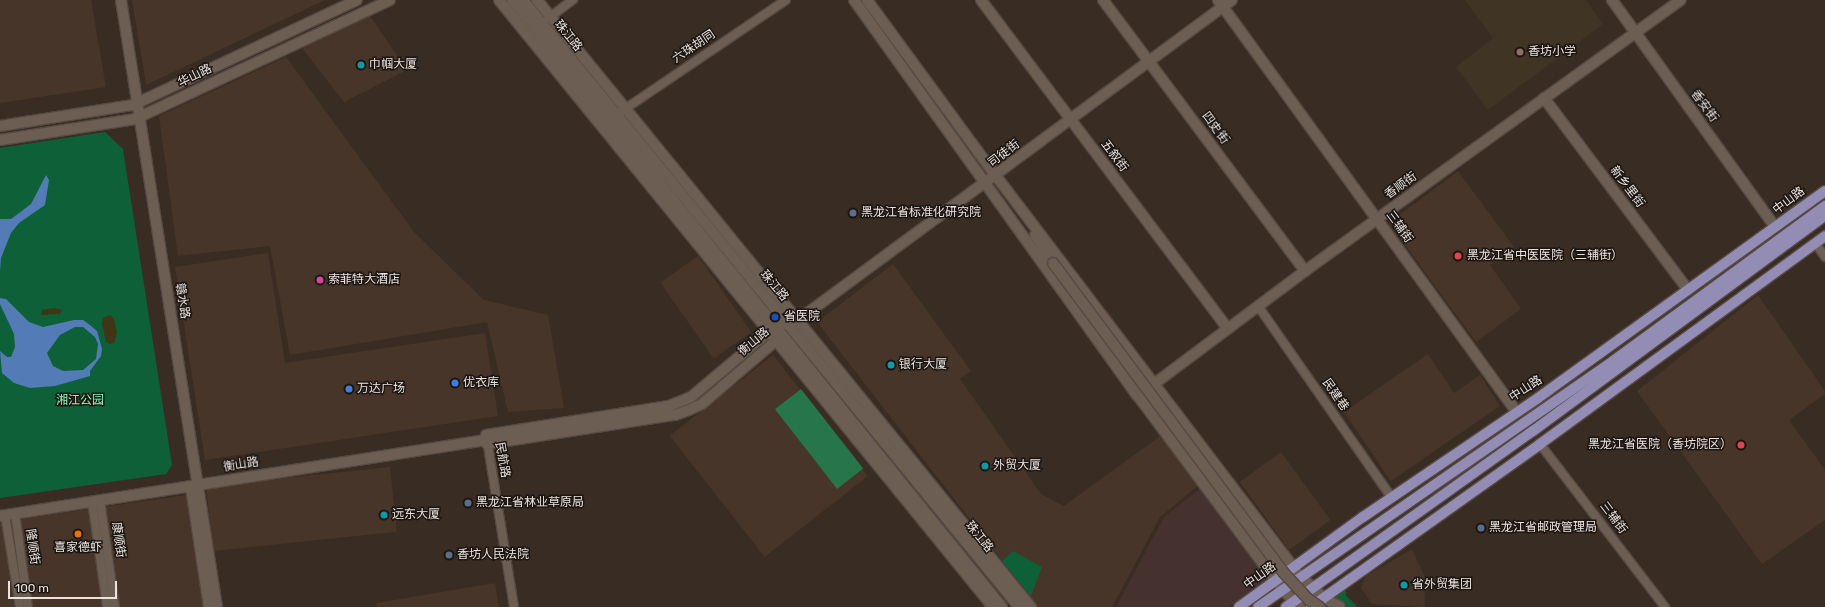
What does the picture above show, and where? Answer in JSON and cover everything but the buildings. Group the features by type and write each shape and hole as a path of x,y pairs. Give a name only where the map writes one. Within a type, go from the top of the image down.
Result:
{"main road":[{"name":"赣水路","path":"117,0 136,105"},
{"name":"赣水路","path":"121,0 194,486 209,607"},
{"name":"华山路","path":"0,126 136,105 357,0"},
{"name":"华山路","path":"0,140 138,118 390,0"},
{"name":"珠江路","path":"498,0 1002,607"},
{"name":"珠江路","path":"512,0 538,26 616,115 1019,607"},
{"name":"珠江路","path":"523,0 538,26 776,333 993,607"},
{"name":"珠江路","path":"537,0 1031,607"},
{"path":"854,0 1138,396 1276,580 1293,605 1311,588 1416,516 1519,442 1825,216"},
{"path":"866,0 1005,188 1322,603"},
{"name":"五叙街","path":"981,0 1227,328"},
{"name":"四史街","path":"1103,0 1304,271"},
{"name":"司徒街","path":"788,324 798,320 996,176 1149,61 1220,3 1232,0"},
{"name":"香安街","path":"1612,0 1775,227"},
{"name":"香顺街","path":"1138,396 1304,271 1544,98 1636,34 1681,0"},
{"name":"三辅街","path":"1220,3 1516,411"},
{"name":"新乡里街","path":"1544,98 1688,290"},
{"path":"1005,188 1053,263 1283,572 1308,599 1340,607"},
{"name":"中山路","path":"1258,607 1282,589 1297,572 1391,497 1516,411 1538,398 1825,190"},
{"name":"中山路","path":"1239,607 1276,580 1297,572 1451,474 1517,426 1613,361 1825,206"},
{"path":"1311,607 1322,603 1540,444 1566,423 1825,236"},
{"name":"衡山路","path":"7,515 487,440 677,404 700,392 788,324"},
{"path":"1517,426 1538,398"},
{"path":"1519,442 1566,423"},
{"path":"1419,478 1451,474"},
{"name":"赣水路","path":"194,486 217,607"},
{"path":"1445,513 1451,490"},
{"path":"1416,516 1434,511 1445,513"}],"street":[{"path":"526,35 573,0"},
{"name":"六珠胡同","path":"616,115 786,0"},
{"path":"1815,243 1825,257"},
{"name":"民建巷","path":"1258,306 1391,497"},
{"name":"民航路","path":"487,440 514,607"},
{"name":"三辅街","path":"1540,444 1665,607"},
{"name":"康顺街","path":"96,501 107,607"},
{"name":"康顺街","path":"96,501 116,607"},
{"name":"隆顺街","path":"7,515 20,607"},
{"name":"隆顺街","path":"7,515 28,607"}],"shaded area":[{"path":"0,0 91,0 106,87 0,103"},
{"path":"132,0 325,0 146,85"},
{"name":"香坊小学","path":"1465,0 1586,0 1603,24 1488,110 1456,67 1493,38"},
{"path":"370,16 407,70 344,102 301,47"},
{"path":"286,57 414,232 484,300 548,315 564,408 508,412 487,322 290,355 270,246 178,256 159,116"},
{"name":"黑龙江省中医医院（三辅街）","path":"1458,171 1514,247 1490,265 1521,309 1476,342 1389,223"},
{"name":"万达广场","path":"268,253 285,363 485,333 498,416 205,460 175,267"},
{"path":"698,256 751,332 714,359 660,282"},
{"path":"893,264 971,371 960,379 1041,494 1064,506 1163,434 1200,484 1160,517 1112,607 1038,607 817,322"},
{"name":"黑龙江省医院（香坊院区）","path":"1758,295 1825,391 1825,394 1789,420 1825,470 1825,520 1762,564 1637,391"},
{"path":"1428,354 1454,393 1480,375 1500,406 1391,481 1344,412"},
{"path":"773,355 868,476 765,557 670,436"},
{"path":"1281,452 1330,520 1289,550 1240,482"},
{"path":"390,467 397,532 213,551 206,486"},
{"path":"1202,487 1267,579 1229,607 1116,607 1164,517"},
{"path":"186,495 203,607 0,607 0,522"},
{"path":"1412,549 1424,575 1425,607 1372,604 1361,588 1366,576"},
{"path":"495,583 499,607 377,607 376,603"}],"green space":[{"name":"湘江公园","path":"105,132 123,149 172,465 166,474 0,498 0,148"},
{"path":"801,389 863,469 837,489 775,409"},
{"path":"1013,551 1042,567 1031,596 1002,561"},
{"path":"1345,579 1346,596 1358,607 1348,607 1324,595"}],"sand":[{"path":"54,308 62,310 60,314 41,315 42,310"},
{"path":"110,315 114,319 117,333 114,343 110,344 106,342 102,324 103,318"}],"water":[{"path":"46,175 49,180 45,205 19,223 11,233 1,258 0,272 0,219 11,219 31,204"},
{"path":"0,298 6,299 29,322 43,327 74,320 83,320 90,325 97,331 102,349 101,356 90,371 90,376 55,386 30,388 14,383 2,373 0,351 7,357 11,357 15,347 14,334 0,304","holes":["75,327 83,327 95,337 98,344 96,359 83,370 63,371 53,366 47,353 60,335"]}],"place":[{"name":"香坊小学","path":"1520,52"},
{"name":"巾帼大厦","path":"361,65"},
{"name":"黑龙江省标准化研究院","path":"853,213"},
{"name":"黑龙江省中医医院（三辅街）","path":"1458,256"},
{"name":"索菲特大酒店","path":"320,280"},
{"name":"省医院","path":"775,317"},
{"name":"银行大厦","path":"891,365"},
{"name":"优衣库","path":"455,383"},
{"name":"万达广场","path":"349,389"},
{"name":"黑龙江省医院（香坊院区）","path":"1741,445"},
{"name":"外贸大厦","path":"985,466"},
{"name":"黑龙江省林业草原局","path":"468,503"},
{"name":"远东大厦","path":"384,515"},
{"name":"黑龙江省邮政管理局","path":"1481,528"},
{"name":"喜家德虾","path":"78,534"},
{"name":"香坊人民法院","path":"449,555"},
{"name":"省外贸集团","path":"1404,585"}]}
